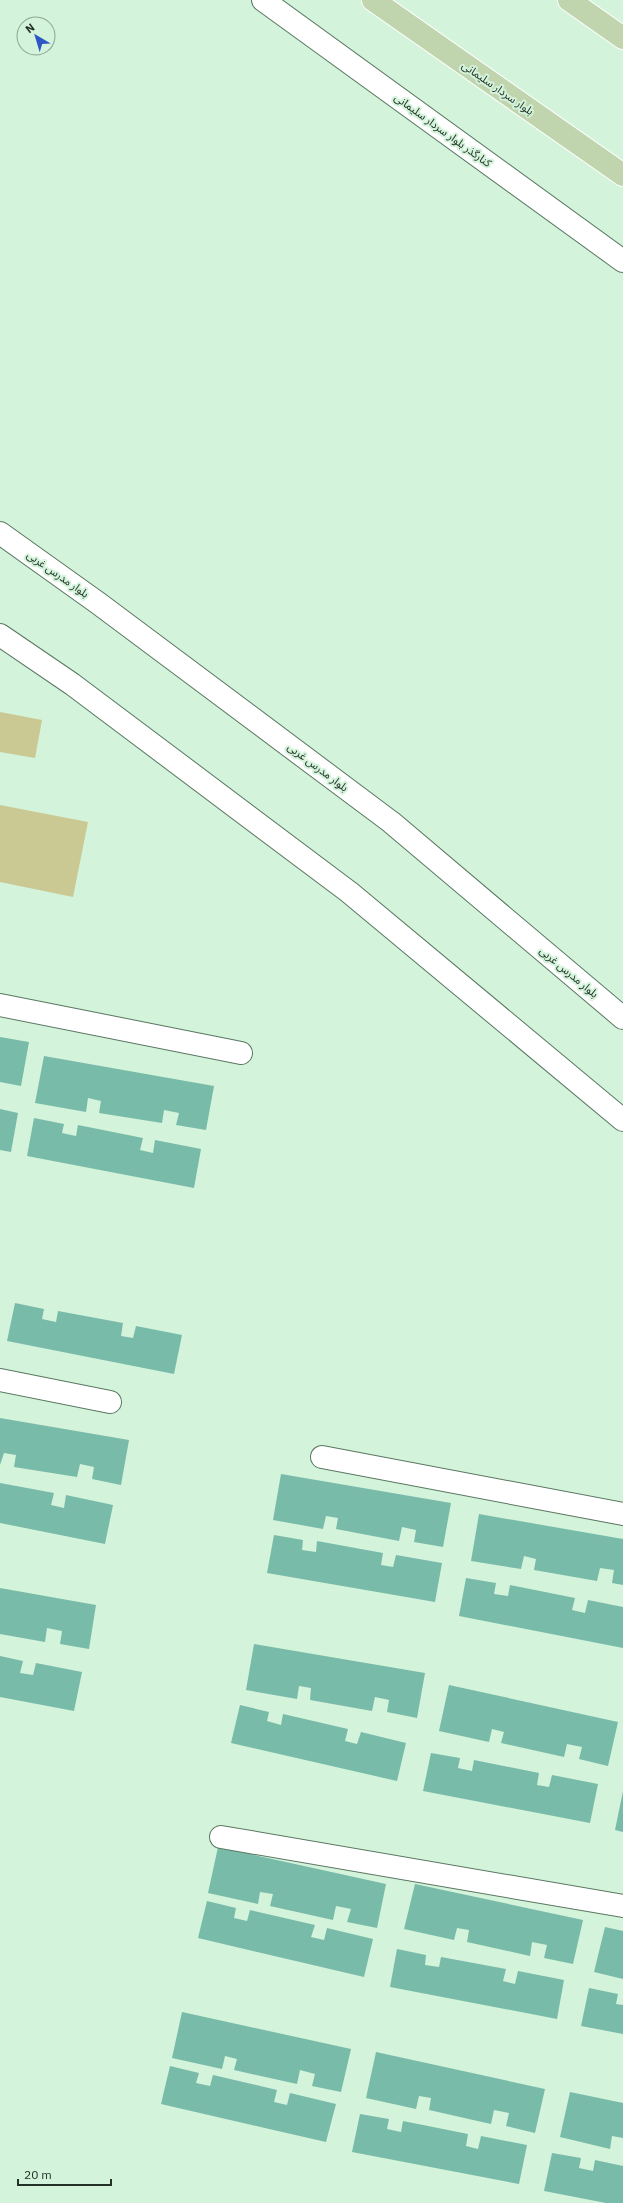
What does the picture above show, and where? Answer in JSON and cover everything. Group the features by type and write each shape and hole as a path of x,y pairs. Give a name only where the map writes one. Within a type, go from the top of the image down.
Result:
{"main road":[{"name":"بلوار سردار سلیمانی","path":"373,0 623,175"},
{"path":"569,0 623,38"}],"street":[{"name":"کنارگذر بلوار سردار سلیمانی","path":"262,0 623,261"},
{"name":"بلوار مدرس غربی","path":"0,533 98,602 391,822 623,1018"},
{"path":"0,635 72,684 349,892 623,1120"},
{"path":"0,1005 241,1053"},
{"path":"0,1380 110,1402"},
{"path":"322,1457 623,1514"},
{"path":"221,1837 623,1906"}],"shaded area":[{"path":"0,712 42,720 35,758 0,752"},
{"path":"0,805 88,822 73,897 0,882"}],"building":[{"path":"0,1037 29,1042 21,1086 0,1082"},
{"path":"44,1056 214,1086 206,1130 176,1125 179,1113 164,1110 162,1123 99,1113 101,1101 88,1098 86,1112 35,1103"},
{"path":"0,1109 18,1113 11,1152 0,1150"},
{"path":"34,1118 64,1124 62,1133 76,1136 78,1125 143,1138 140,1150 153,1153 155,1140 201,1149 194,1188 27,1156"},
{"path":"15,1303 44,1309 42,1319 56,1322 58,1311 123,1323 121,1336 133,1338 136,1326 182,1335 174,1374 7,1341"},
{"path":"0,1418 129,1440 121,1485 92,1479 94,1467 80,1464 77,1477 14,1467 16,1455 4,1453 0,1465"},
{"path":"281,1474 451,1503 443,1547 414,1542 416,1530 402,1527 399,1541 336,1529 338,1518 326,1516 323,1529 273,1520"},
{"path":"0,1483 54,1493 51,1505 64,1508 66,1495 113,1505 105,1544 0,1523"},
{"path":"479,1514 623,1539 623,1585 612,1583 614,1570 600,1568 597,1581 534,1570 536,1559 524,1556 521,1569 471,1561"},
{"path":"274,1535 303,1540 302,1550 316,1552 317,1541 383,1553 381,1565 393,1567 396,1555 442,1563 435,1602 267,1573"},
{"path":"466,1578 496,1583 494,1594 508,1596 510,1585 575,1598 572,1610 585,1613 588,1600 623,1607 623,1648 459,1616"},
{"path":"0,1588 96,1605 89,1649 60,1644 62,1631 47,1628 45,1642 0,1634"},
{"path":"254,1644 425,1673 417,1718 387,1712 389,1700 375,1697 372,1711 310,1700 311,1688 299,1686 297,1699 246,1690"},
{"path":"0,1656 23,1661 20,1673 33,1675 36,1663 82,1672 74,1711 0,1697"},
{"path":"449,1685 618,1722 608,1766 579,1759 582,1747 567,1744 564,1757 501,1743 504,1732 492,1729 489,1742 439,1731"},
{"path":"240,1705 269,1712 267,1721 281,1725 283,1714 348,1729 345,1741 357,1744 361,1732 406,1743 397,1781 231,1743"},
{"path":"431,1753 460,1758 458,1768 472,1771 474,1760 539,1773 537,1785 549,1787 552,1775 598,1784 590,1823 423,1791"},
{"path":"623,1791 623,1832 615,1830"},
{"path":"218,1847 386,1884 377,1928 347,1922 351,1909 336,1906 333,1920 270,1906 273,1894 260,1892 258,1904 208,1893"},
{"path":"415,1884 583,1920 573,1964 544,1958 547,1945 532,1942 530,1956 467,1942 469,1930 457,1928 454,1940 404,1929"},
{"path":"207,1901 236,1908 234,1918 247,1921 250,1910 315,1925 311,1937 324,1940 327,1928 373,1939 364,1977 198,1938"},
{"path":"605,1927 623,1931 623,1979 594,1972"},
{"path":"397,1949 426,1955 425,1965 439,1967 441,1957 506,1969 503,1981 515,1984 518,1971 564,1980 557,2019 390,1987"},
{"path":"589,1988 618,1994 616,2004 623,2005 623,2034 581,2026"},
{"path":"182,2012 351,2049 341,2092 312,2086 315,2074 300,2070 297,2084 234,2070 237,2059 225,2056 222,2069 172,2058"},
{"path":"376,2052 545,2089 535,2133 506,2126 509,2113 494,2110 491,2124 429,2110 431,2098 419,2096 416,2109 366,2098"},
{"path":"170,2066 199,2073 196,2083 210,2086 213,2075 277,2090 274,2102 287,2105 290,2093 336,2104 326,2142 161,2104"},
{"path":"570,2092 623,2103 623,2138 612,2136 610,2149 560,2137"},
{"path":"360,2114 389,2119 387,2129 401,2132 403,2121 468,2134 466,2146 478,2149 481,2136 527,2145 519,2184 352,2152"},
{"path":"552,2153 581,2158 579,2168 593,2171 595,2160 623,2166 623,2203 606,2203 544,2191"}]}
